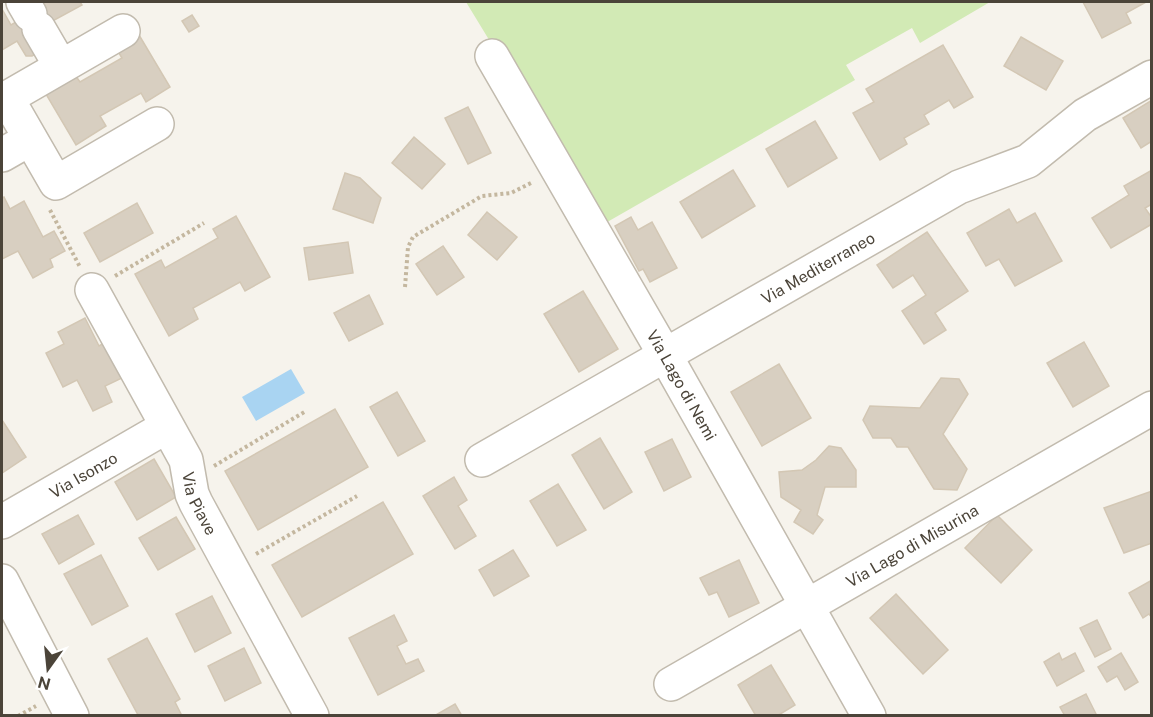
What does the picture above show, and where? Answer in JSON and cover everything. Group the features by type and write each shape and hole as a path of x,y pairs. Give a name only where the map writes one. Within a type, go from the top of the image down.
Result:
{"street":[{"path":"123,31 7,98 56,183 157,124"},
{"name":"Via Lago di Nemi","path":"492,56 560,170 869,716"},
{"name":"Via Mediterraneo","path":"482,460 959,187 1033,158 1085,115 1152,77"},
{"path":"2,155 30,139"},
{"name":"Via Piave","path":"92,290 186,460 195,501 231,568 302,712"},
{"name":"Via Lago di Misurina","path":"671,684 1152,408"},
{"name":"Via Isonzo","path":"2,522 166,427"},
{"path":"2,581 72,716"},
{"path":"2,624 37,711"}],"path":[{"path":"405,287 408,247 413,237 482,196 511,193 560,170"},
{"path":"56,183 40,191 92,290 204,223"},
{"path":"190,480 306,411"},
{"path":"231,568 357,496"}],"green space":[{"path":"466,2 990,2 920,43 912,28 846,65 855,80 602,225"}],"water":[{"path":"291,369 305,393 256,421 242,397"}],"building":[{"path":"40,2 80,2 82,5 34,31 44,49 32,56 26,56 17,41 2,50 2,9 11,25 43,6"},
{"path":"1083,2 1146,2 1126,13 1131,23 1102,38"},
{"path":"192,15 199,26 189,32 182,21"},
{"path":"139,35 170,87 146,102 141,93 100,116 106,126 76,145 43,89 73,72 80,82 122,58 116,48"},
{"path":"1021,37 1063,61 1046,90 1004,66"},
{"path":"943,45 973,97 954,108 949,100 924,115 929,124 904,138 907,144 880,160 853,113 874,102 866,89"},
{"path":"1152,100 1152,141 1141,148 1123,118"},
{"path":"468,107 491,153 468,164 445,118"},
{"path":"815,121 837,158 788,187 766,149"},
{"path":"414,137 445,164 422,189 392,163"},
{"path":"733,170 755,206 702,238 680,202"},
{"path":"1152,170 1152,204 1145,208 1152,218 1152,224 1111,248 1092,218 1129,195 1124,186"},
{"path":"345,173 360,178 381,198 373,223 333,209"},
{"path":"4,197 10,209 24,201 43,237 54,231 65,251 50,259 53,267 33,278 18,251 2,259 2,198"},
{"path":"137,203 153,233 100,262 84,233"},
{"path":"1009,209 1017,223 1035,213 1062,261 1015,286 999,259 986,266 967,233"},
{"path":"487,212 517,237 497,260 468,235"},
{"path":"236,216 270,277 245,291 240,282 193,308 198,319 169,336 135,274 161,260 165,268 218,238 213,229"},
{"path":"631,217 638,230 652,222 677,268 650,282 643,269 639,271 615,226"},
{"path":"927,232 968,291 935,313 946,330 924,344 902,311 926,295 913,275 893,288 877,265"},
{"path":"348,242 353,273 309,280 304,248"},
{"path":"443,246 464,277 437,295 416,264"},
{"path":"583,291 618,349 579,372 544,314"},
{"path":"369,295 383,324 349,341 334,313"},
{"path":"85,318 99,346 104,343 122,378 105,386 112,402 93,411 77,380 63,387 46,353 64,344 58,332"},
{"path":"1084,342 1109,386 1073,407 1047,363"},
{"path":"779,364 811,418 762,446 731,392"},
{"path":"941,378 959,379 968,394 943,434 967,469 957,490 934,489 908,447 897,447 891,438 873,438 863,420 870,406 920,408"},
{"path":"397,392 425,441 398,456 370,407"},
{"path":"335,409 368,467 258,530 225,471"},
{"path":"2,420 26,457 2,473"},
{"path":"600,438 632,492 604,509 572,455"},
{"path":"672,439 691,477 664,491 645,452"},
{"path":"829,446 841,448 856,470 856,487 825,487 817,515 823,520 813,534 794,522 801,510 781,497 779,472 802,470 816,460"},
{"path":"154,459 176,497 137,520 115,482"},
{"path":"454,477 467,500 458,506 476,536 455,549 423,496"},
{"path":"558,484 586,530 557,546 530,501"},
{"path":"1152,491 1152,543 1124,553 1104,508"},
{"path":"383,502 413,554 302,617 272,565"},
{"path":"78,515 94,544 59,564 42,534"},
{"path":"997,515 1032,550 1001,583 965,548"},
{"path":"176,517 195,549 158,570 139,538"},
{"path":"513,550 529,576 494,596 479,570"},
{"path":"101,555 128,606 92,625 64,574"},
{"path":"739,560 759,603 729,617 717,592 709,595 700,578"},
{"path":"1152,580 1152,618 1149,614 1143,618 1129,593"},
{"path":"896,594 948,650 923,674 870,618"},
{"path":"212,596 231,633 195,652 176,614"},
{"path":"394,615 407,641 397,646 406,664 418,659 424,671 378,695 349,638"},
{"path":"1097,620 1111,649 1095,657 1080,628"},
{"path":"147,638 180,699 175,702 182,716 136,716 138,715 108,659"},
{"path":"244,648 261,683 225,701 208,666"},
{"path":"1059,653 1062,660 1075,653 1084,671 1057,686 1044,662"},
{"path":"1121,653 1138,682 1125,690 1117,676 1107,682 1098,667"},
{"path":"771,665 795,705 777,716 756,716 738,685"},
{"path":"1086,694 1097,716 1065,716 1060,707"},
{"path":"455,704 462,716 434,716"}]}
